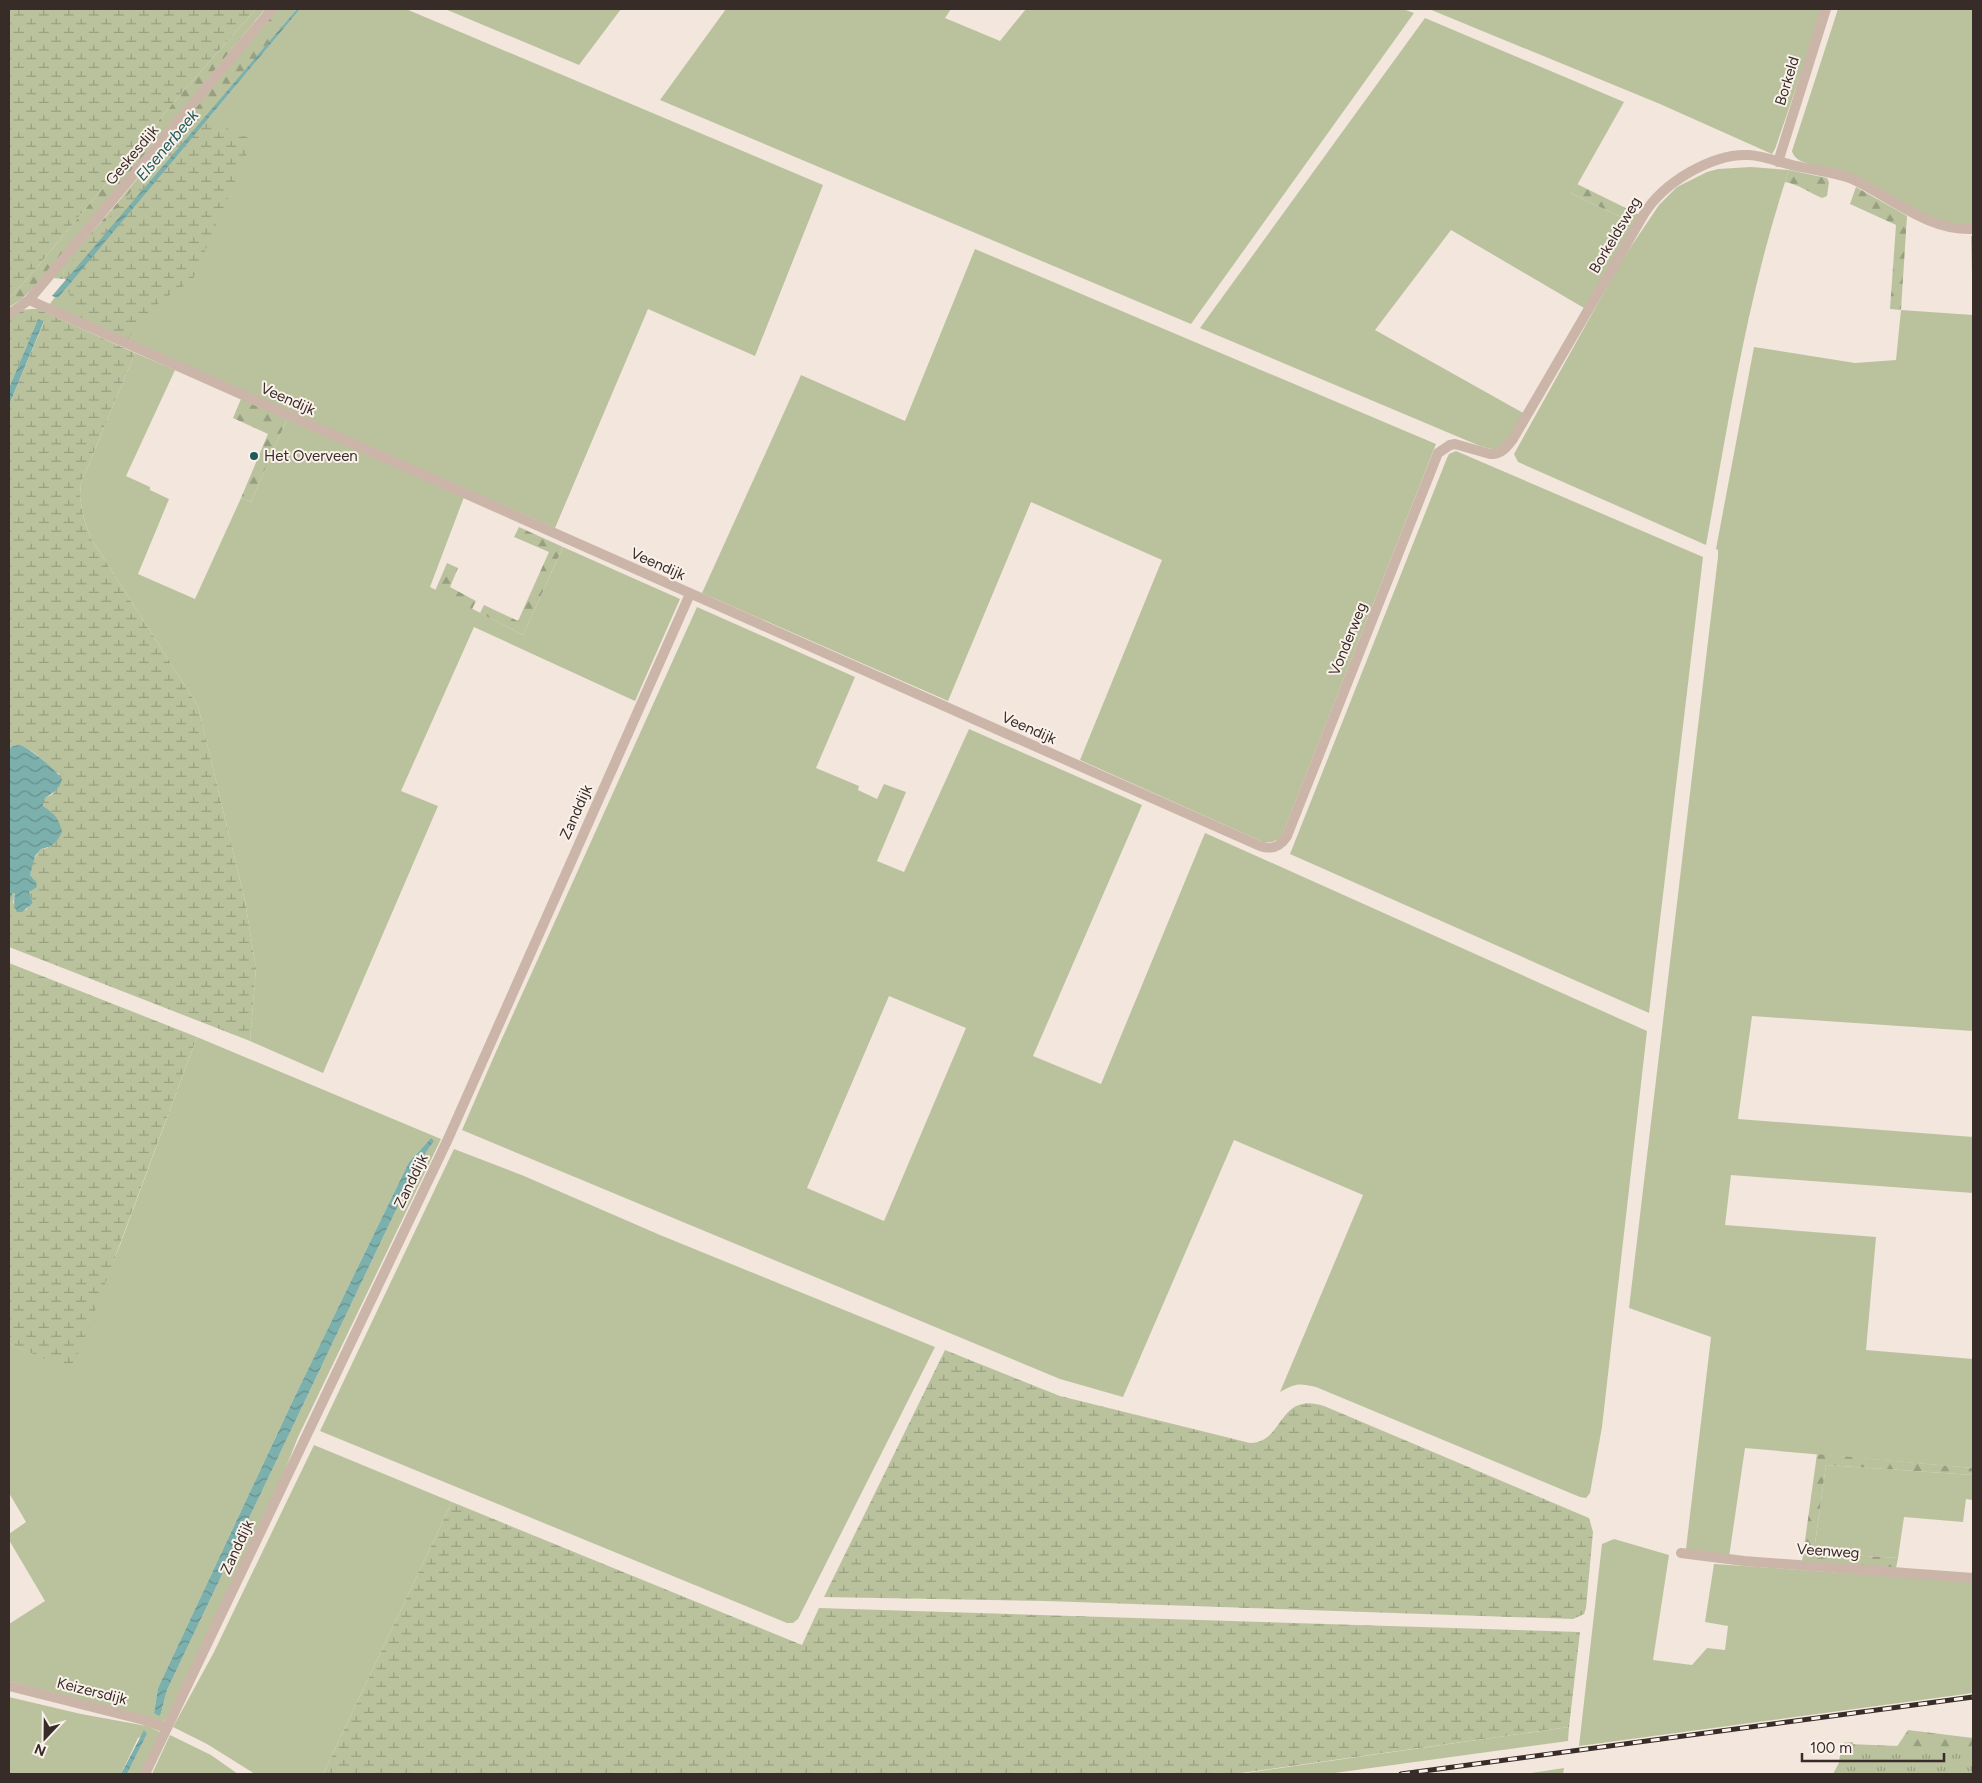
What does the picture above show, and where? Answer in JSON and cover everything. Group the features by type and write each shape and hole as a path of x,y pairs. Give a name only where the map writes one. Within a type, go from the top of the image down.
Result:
{"street":[{"name":"Geskesdijk","path":"9,314 29,300 272,9"},
{"name":"Borkeld","path":"1778,162 1826,9"},
{"name":"Borkeldsweg","path":"1450,445 1465,446 1490,454 1498,453 1505,449 1655,198 1688,173 1725,157 1751,155 1850,178 1917,215 1951,227 1973,229"},
{"name":"Veendijk","path":"29,300 1260,846 1269,848 1277,846"},
{"name":"Vonderweg","path":"1277,846 1287,836 1438,453 1450,445"},
{"name":"Zanddijk","path":"145,1774 448,1139 690,594"},
{"name":"Veenweg","path":"1681,1553 1744,1561 1973,1578"},
{"name":"Keizersdijk","path":"9,1686 144,1720 166,1728"}],"green space":[{"path":"9,9 256,9 179,96 28,278 9,298"},
{"path":"256,9 265,9 34,287 22,299 9,307 9,298 28,278 179,96"},
{"path":"277,9 297,9 205,118 63,272 65,279 52,278 114,207"},
{"path":"300,9 406,9 823,185 755,356 648,309 555,528 49,305 55,297 58,298"},
{"path":"445,9 621,9 579,65"},
{"path":"726,9 951,9 945,18 1000,41 1026,9 1403,9 1414,13 1191,324 660,100"},
{"path":"1429,9 1823,9 1772,154 1660,104"},
{"path":"1838,9 1973,9 1973,225 1946,223 1817,166 1802,162 1794,155 1792,151"},
{"path":"1425,18 1624,102 1572,194 1634,223 1584,308 1451,230 1375,330 1525,414 1508,439 1496,449 1480,446 1200,328"},
{"path":"196,114 253,140 192,281 155,306 141,321 128,340 82,320 70,297 63,272"},
{"path":"1751,167 1789,170 1762,262 1751,309 1706,545 1518,462 1514,454 1622,260 1659,205 1677,187 1707,172 1718,169"},
{"path":"1789,170 1827,178 1829,182 1827,196 1822,198 1785,182"},
{"path":"1577,184 1640,215 1634,223 1572,194"},
{"path":"1856,187 1907,216 1901,310 1890,309 1896,225 1850,204"},
{"path":"1971,236 1973,236 1973,315"},
{"path":"975,249 1436,444 1281,838 1272,842 1263,842 1080,760 1162,560 1031,502 948,701 702,593 801,375 905,421"},
{"path":"38,309 135,353 81,483 81,505 92,540 198,706 245,901 256,968 250,1041 9,947 9,901 13,893 15,893 13,903 26,910 33,903 29,892 36,882 30,875 31,867 41,849 48,848 53,813 43,806 43,799 53,794 59,774 26,748 12,746 9,750 9,405 44,322 38,319 9,388 9,318 21,310"},
{"path":"1901,310 1973,315 1973,1031 1752,1016 1738,1119 1973,1137 1973,1193 1731,1175 1725,1225 1876,1237 1866,1350 1973,1359 1973,1468 1745,1448 1729,1557 1686,1549 1711,1337 1629,1308 1718,557 1718,550 1716,549 1754,347 1855,363 1896,360"},
{"path":"135,353 175,370 126,476 150,487 150,490 169,499 138,574 195,599 241,498 251,502 287,419 464,497 430,587 523,635 563,547 680,599 635,701 474,627 401,791 438,806 323,1073 250,1041 256,968 245,901 198,706 92,540 84,519 81,505 81,483"},
{"path":"241,399 287,419 251,502 241,498 268,434 233,418"},
{"path":"1456,451 1703,557 1649,1013 1290,854 1447,458 1449,454"},
{"path":"519,527 563,547 523,635 480,613 484,605 518,621 549,552 514,537"},
{"path":"447,563 458,568 450,587 476,601 472,609 435,591"},
{"path":"697,607 855,677 816,768 859,786 858,790 877,799 884,784 906,792 877,861 904,872 969,729 1142,805 1033,1056 1101,1084 1205,833 1647,1031 1602,1427 1590,1493 1586,1498 1580,1497 1316,1387 1298,1385 1280,1392 1363,1195 1234,1140 1123,1397 1060,1379 462,1130","holes":["889,996 966,1028 884,1221 807,1188"]},
{"path":"9,963 197,1037 82,1346 69,1370 9,1343"},
{"path":"197,1037 441,1139 298,1437 281,1480 175,1704 164,1722 9,1681 9,1624 45,1601 9,1540 9,1534 26,1522 9,1493 9,1343 69,1369 120,1245","holes":["429,1140 432,1144 418,1164 167,1690 161,1713 154,1713 158,1688 295,1396 409,1162"]},
{"path":"454,1149 524,1176 660,1235 935,1347 798,1619 793,1623 787,1623 320,1431"},
{"path":"945,1350 1060,1396 1250,1443 1261,1441 1270,1435 1289,1411 1298,1405 1309,1403 1324,1406 1589,1518 1593,1532 1584,1614 1573,1619 1046,1601 824,1597"},
{"path":"314,1445 452,1502 323,1774 255,1774 207,1744 173,1727 213,1654"},
{"path":"1817,1454 1973,1468 1973,1475 1826,1465 1814,1551 1818,1553 1898,1558 1896,1568 1802,1562"},
{"path":"1826,1465 1973,1475 1973,1500 1966,1499 1963,1522 1904,1517 1898,1558 1818,1553 1814,1551"},
{"path":"452,1502 802,1645 819,1608 1580,1632 1569,1727 1234,1774 323,1774"},
{"path":"1614,1539 1669,1555 1653,1660 1692,1665 1707,1648 1725,1650 1728,1626 1705,1622 1714,1564 1973,1582 1973,1693 1579,1746 1602,1544"},
{"path":"9,1697 81,1714 147,1726 160,1732 140,1774 127,1774 147,1734 138,1738 121,1774 9,1774"},
{"path":"1569,1727 1568,1741 1327,1774 1239,1774"},
{"path":"1908,1730 1973,1738 1973,1754 1837,1774 1842,1743 1853,1742 1854,1753 1896,1748"},
{"path":"170,1735 211,1755 238,1774 152,1774"},
{"path":"1849,1744 1973,1749 1973,1774 1833,1774"},
{"path":"1564,1768 1563,1774 1525,1774"}],"water":[{"path":"297,9 300,9 58,298 52,296"},
{"path":"38,319 44,321 9,405 9,388"},
{"path":"20,745 43,760 62,779 57,789 43,800 43,806 56,816 62,832 54,844 41,849 35,856 30,875 36,882 37,887 29,892 33,903 22,912 17,912 14,905 15,893 13,893 9,901 9,750 12,746"},
{"path":"431,1138 434,1141 418,1164 167,1690 159,1716 154,1713 158,1688 295,1396 409,1162"},
{"path":"144,1730 147,1734 127,1774 121,1774"}],"railway":[{"path":"1401,1774 1973,1697"}],"place":[{"name":"Het Overveen","path":"254,456"}],"water label":[{"name":"Elsenerbeek","path":"167,145"}]}
